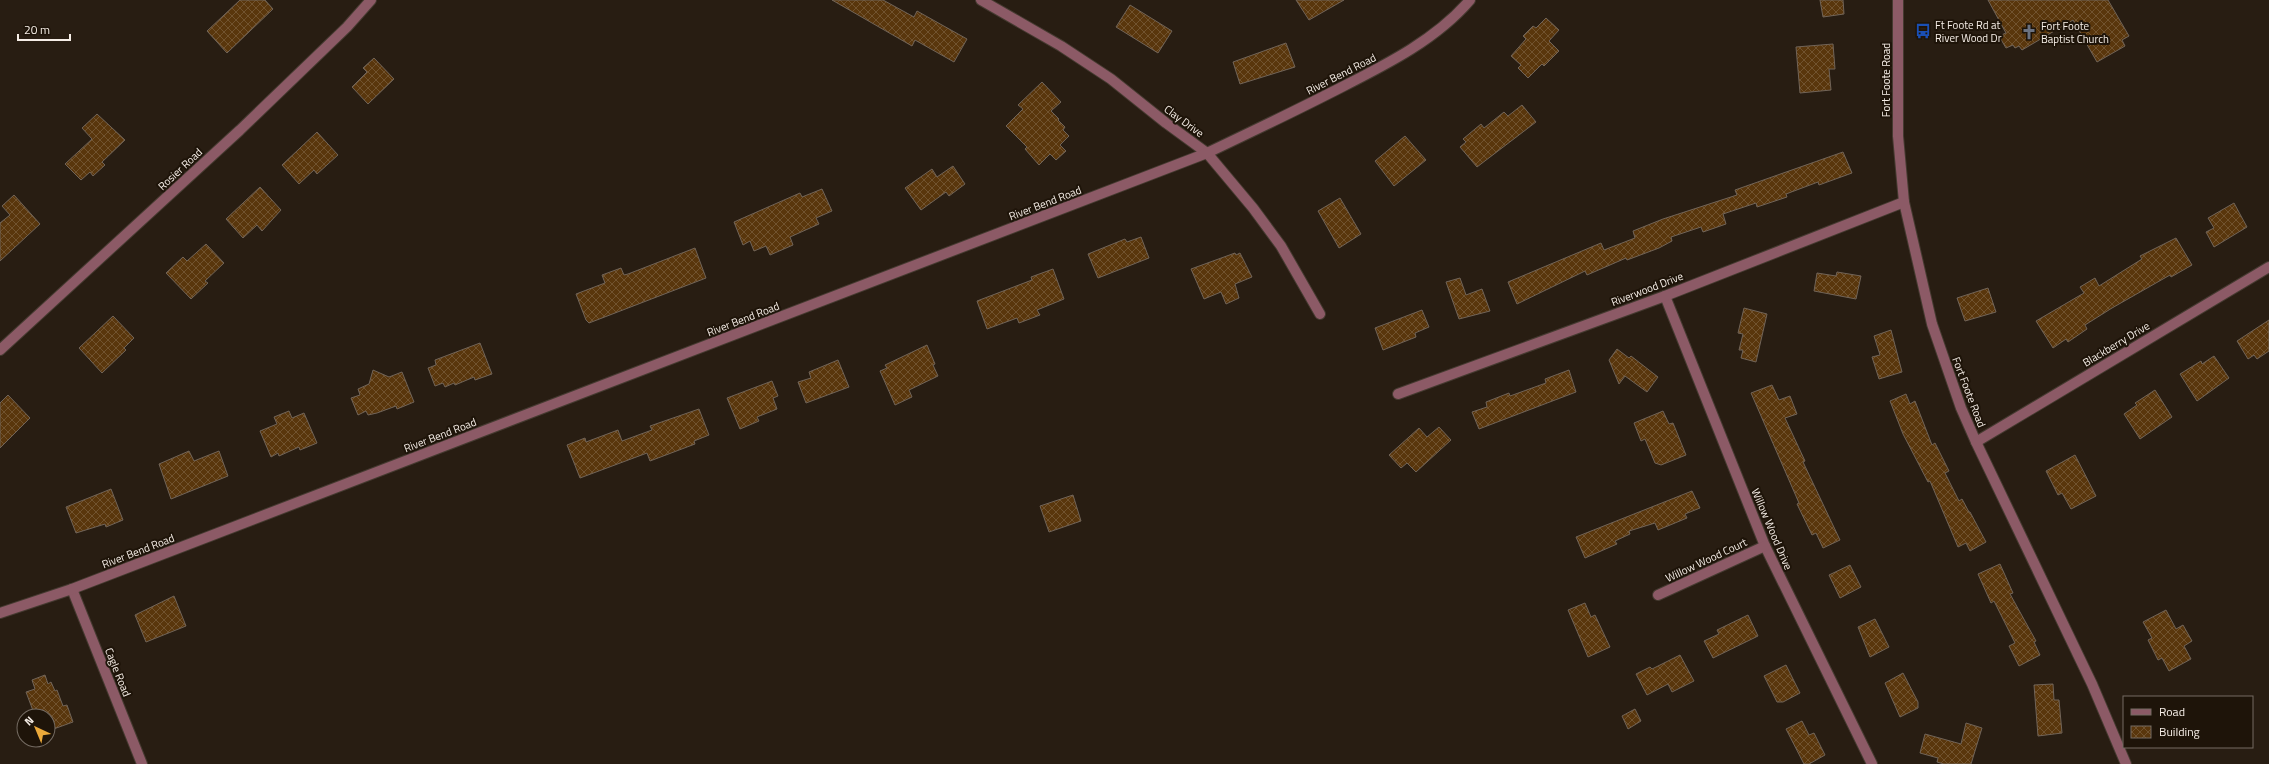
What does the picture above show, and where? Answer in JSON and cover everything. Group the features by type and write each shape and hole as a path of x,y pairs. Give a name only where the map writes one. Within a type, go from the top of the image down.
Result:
{"street":[{"name":"Rosier Road","path":"0,350 240,130 347,27 371,0"},
{"name":"Clay Drive","path":"981,0 1061,46 1112,79 1166,123 1207,153 1253,208 1280,246 1320,314"},
{"name":"River Bend Road","path":"0,613 72,589 1207,153 1257,130 1415,48 1441,28 1470,0"},
{"name":"Fort Foote Road","path":"1898,0 1898,136 1904,202 1932,324 1961,408 2089,676 2126,764"},
{"name":"Riverwood Drive","path":"1398,394 1665,296 1904,202"},
{"name":"Blackberry Drive","path":"1976,442 2269,267"},
{"name":"Willow Wood Drive","path":"1665,296 1764,546 1872,764"},
{"name":"Willow Wood Court","path":"1658,596 1764,546"},
{"name":"Cagle Road","path":"72,589 142,764"}],"building":[{"path":"240,0 265,0 273,9 227,53 207,31"},
{"path":"832,0 883,0 914,17 917,11 967,39 954,62 915,40 912,46"},
{"path":"1296,0 1344,0 1309,20"},
{"path":"1820,0 1843,0 1844,14 1823,17"},
{"path":"1988,0 2108,0 2129,36 2122,40 2125,46 2097,62 2073,20 2022,50 2019,46 2015,48 2013,45 2006,48 1999,36 2006,33"},
{"path":"1130,5 1172,31 1158,53 1116,27"},
{"path":"1546,18 1559,30 1549,41 1559,51 1544,66 1542,64 1528,78 1518,68 1521,65 1511,56 1526,39 1523,36 1533,26 1536,28"},
{"path":"1286,43 1295,67 1240,84 1233,62"},
{"path":"1833,44 1835,69 1829,69 1831,90 1800,93 1796,47"},
{"path":"374,58 394,79 368,104 352,87 367,72 363,68"},
{"path":"1042,82 1061,102 1051,111 1065,127 1063,130 1069,136 1060,145 1066,151 1056,160 1050,154 1039,165 1025,149 1027,147 1006,126 1023,109 1018,105"},
{"path":"1522,105 1536,122 1477,167 1460,147 1466,142 1463,139 1481,124 1484,128 1504,112 1508,116"},
{"path":"97,114 125,140 102,162 105,165 93,176 90,172 81,180 65,164 92,139 82,128"},
{"path":"317,132 338,155 317,174 314,170 299,184 282,165"},
{"path":"1405,136 1426,160 1394,186 1375,161"},
{"path":"1843,152 1852,173 1819,185 1818,182 1786,194 1787,197 1757,207 1756,203 1723,214 1726,224 1703,232 1701,227 1671,237 1672,241 1659,248 1627,260 1626,258 1587,275 1585,271 1517,304 1508,282 1601,243 1604,250 1635,238 1633,231 1663,219 1737,195 1735,190"},
{"path":"953,166 965,184 949,196 946,192 921,210 905,188 932,169 937,177"},
{"path":"260,187 281,210 262,231 257,225 243,238 226,219"},
{"path":"822,189 832,211 816,218 819,224 790,237 793,245 770,255 766,246 754,251 750,241 743,245 734,222 800,193 802,197"},
{"path":"14,195 40,224 0,261 0,223 10,215 2,206"},
{"path":"1340,198 1361,234 1339,248 1318,211"},
{"path":"2234,203 2247,227 2214,247 2206,232 2214,228 2208,218"},
{"path":"1141,237 1149,258 1098,278 1088,254 1125,239 1127,242"},
{"path":"2176,238 2192,265 2171,277 2170,275 2112,308 2085,325 2087,329 2068,342 2066,339 2053,348 2036,321 2084,293 2080,287 2095,278 2099,286 2142,259 2140,256"},
{"path":"206,244 224,263 205,281 208,283 191,299 166,273 183,257 187,261"},
{"path":"695,248 706,278 589,323 586,320 576,294 605,283 602,275 621,268 624,275 628,274"},
{"path":"1235,253 1236,255 1240,253 1252,277 1235,284 1239,298 1226,304 1221,292 1204,299 1191,269"},
{"path":"1053,269 1064,299 1037,310 1040,315 1019,323 1017,318 987,329 977,301 1032,280 1031,277"},
{"path":"1837,272 1861,276 1856,299 1814,291 1817,273 1836,276"},
{"path":"1460,278 1466,295 1482,289 1490,311 1459,319 1446,282"},
{"path":"1988,288 1996,312 1965,321 1957,298"},
{"path":"1744,308 1767,314 1756,362 1741,358 1743,350 1739,350 1743,334 1738,333"},
{"path":"1422,310 1429,327 1415,333 1416,337 1383,350 1375,328"},
{"path":"113,316 134,338 124,348 126,350 102,373 79,348"},
{"path":"2269,320 2269,351 2257,359 2254,355 2248,359 2237,341"},
{"path":"1891,330 1902,372 1879,379 1872,357 1880,355 1874,336"},
{"path":"480,343 492,374 475,380 474,377 455,385 454,383 445,387 443,383 435,386 428,368 436,365 435,360"},
{"path":"927,345 938,376 909,390 912,397 895,405 880,371 887,368 885,365"},
{"path":"1617,349 1629,358 1631,356 1658,377 1647,392 1625,376 1619,384 1609,360"},
{"path":"2214,356 2229,378 2197,401 2180,374 2201,361 2202,364"},
{"path":"838,360 849,387 806,403 798,382 811,378 809,372"},
{"path":"373,370 389,377 402,372 414,402 397,409 396,406 377,413 368,415 366,411 358,415 351,398 360,395 358,389 369,384"},
{"path":"1569,370 1576,392 1479,429 1472,412 1487,407 1486,402 1509,393 1510,396 1546,383 1545,379"},
{"path":"772,381 778,396 773,398 777,409 757,417 759,421 740,429 727,398"},
{"path":"1772,385 1779,400 1790,396 1797,414 1785,418 1805,461 1803,462 1840,540 1823,548 1816,533 1812,535 1797,504 1799,503 1751,393"},
{"path":"2155,390 2172,417 2140,439 2124,414 2137,405 2135,403"},
{"path":"1906,394 1910,404 1915,401 1932,445 1935,443 1949,471 1945,473 1959,501 1962,499 1986,542 1970,551 1966,543 1958,547 1930,481 1928,482 1903,434 1890,401"},
{"path":"8,395 30,418 0,448 0,403"},
{"path":"699,409 709,435 694,441 695,444 650,461 647,453 580,478 567,445 585,438 586,442 618,430 622,441 652,430 650,426"},
{"path":"289,411 292,418 304,413 317,443 300,450 299,447 279,456 278,453 271,457 260,431 277,424 274,417"},
{"path":"1663,411 1669,424 1673,423 1686,455 1661,465 1655,463 1645,439 1641,441 1634,423"},
{"path":"1439,427 1451,440 1416,472 1407,463 1401,468 1389,455 1419,428 1427,437"},
{"path":"189,451 194,461 219,451 228,476 171,499 159,464"},
{"path":"2075,455 2096,496 2071,509 2062,493 2058,495 2046,471"},
{"path":"111,489 123,520 106,527 105,524 76,533 66,507"},
{"path":"1692,491 1700,508 1685,514 1687,518 1658,530 1655,523 1629,531 1630,534 1615,541 1617,544 1585,558 1576,537"},
{"path":"1073,495 1081,521 1049,532 1040,506"},
{"path":"2000,564 2013,593 2010,594 2036,641 2034,642 2040,655 2019,666 2009,646 2015,643 1994,601 1991,603 1978,574"},
{"path":"1850,565 1861,587 1840,598 1829,575"},
{"path":"174,596 186,626 146,642 135,615"},
{"path":"1585,603 1591,617 1595,615 1610,647 1588,657 1568,610"},
{"path":"2166,610 2176,629 2183,625 2192,641 2184,646 2191,659 2169,671 2162,658 2158,660 2148,640 2152,638 2143,622"},
{"path":"1748,615 1758,636 1713,658 1704,641 1719,634 1717,630"},
{"path":"1875,619 1889,647 1870,657 1858,627"},
{"path":"1680,655 1694,681 1672,692 1668,684 1647,695 1636,674 1650,667 1652,669"},
{"path":"1786,665 1800,693 1783,702 1777,702 1764,676"},
{"path":"1903,673 1918,702 1918,708 1900,717 1885,683"},
{"path":"45,675 48,684 51,682 55,691 57,690 63,706 67,705 73,722 56,728 56,708 32,708 26,692 35,689 32,680"},
{"path":"2053,684 2054,700 2059,700 2062,733 2038,736 2034,685"},
{"path":"1635,709 1641,721 1628,729 1622,716"},
{"path":"1802,721 1809,735 1814,733 1825,755 1809,764 1804,764 1786,729"},
{"path":"1966,723 1982,728 1971,764 1944,764 1937,762 1938,758 1920,753 1925,734 1961,744"}],"place":[{"name":"Ft Foote Rd at River Wood Dr","path":"1923,31"},
{"name":"Fort Foote Baptist Church","path":"2029,32"}]}
